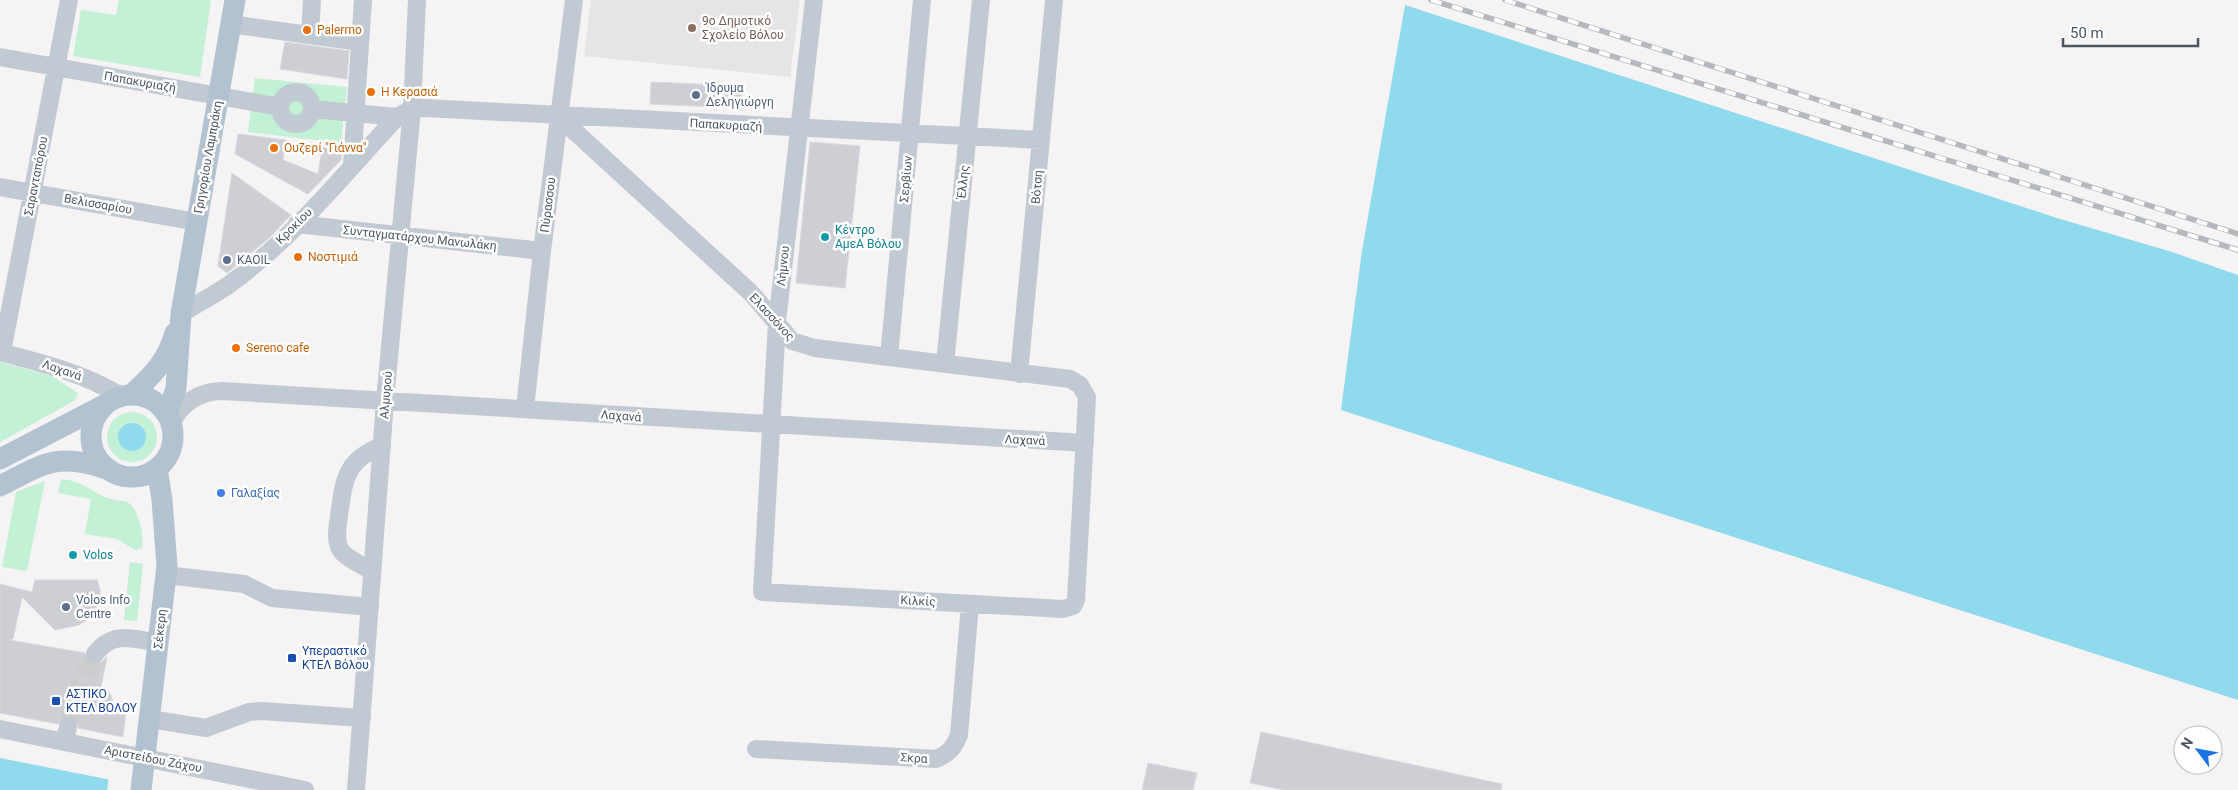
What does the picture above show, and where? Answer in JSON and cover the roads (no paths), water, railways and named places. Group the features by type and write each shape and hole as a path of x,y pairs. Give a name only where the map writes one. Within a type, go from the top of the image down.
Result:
{"main road":[{"name":"Γρηγορίου Λαμπράκη","path":"169,420 178,375 181,314 235,0"},
{"name":"Γρηγορίου Λαμπράκη","path":"0,459 120,398 144,383 165,358 171,346 181,314"},
{"path":"1,488 37,467 66,460 79,461 122,475 146,474 157,468 169,453 172,434 169,420 157,404 150,399 120,398 94,419 91,438 96,455 101,463 110,471"},
{"name":"Σέκερη","path":"143,773 166,575 166,545 157,468"}],"street":[{"name":"Σαρανταπόρου","path":"1,352 69,0"},
{"path":"310,35 312,0"},
{"path":"352,166 363,0"},
{"name":"Αλμυρού","path":"356,790 385,401 400,236 404,113 417,0"},
{"name":"Πύρασσου","path":"525,410 542,251 574,0"},
{"name":"Λήμνου","path":"762,592 777,322 814,0"},
{"name":"Σερβίων","path":"889,357 922,0"},
{"name":"Έλλης","path":"945,364 980,0"},
{"name":"Βότση","path":"1019,374 1054,0"},
{"path":"230,24 360,42"},
{"name":"Παπακυριαζή","path":"0,57 280,107 285,96 297,92 308,97 312,110 404,113 425,108 1041,140"},
{"name":"Κροκίου","path":"181,314 229,284 261,258 297,224 404,113"},
{"name":"Ελασσόνος","path":"559,116 744,287 792,341 800,345 1070,379 1080,385 1087,396 1085,444"},
{"name":"Βελισσαρίου","path":"0,187 197,222"},
{"name":"Συνταγματάρχου Μανωλάκη","path":"297,224 542,251"},
{"name":"Λαχανά","path":"1,352 60,368 90,380 120,398"},
{"name":"Λαχανά","path":"169,420 185,404 216,391 1085,444"},
{"name":"Κιλκίς","path":"762,592 1063,609 1073,606 1077,593 1085,444"},
{"path":"372,571 346,555 339,547 337,533 344,480 349,468 359,457 382,446"},
{"path":"166,575 244,584 272,598 370,607"},
{"name":"Σκρα","path":"756,749 936,759 946,755 954,746 959,735 970,604"},
{"path":"95,654 107,642 116,639 129,638 159,644"},
{"path":"150,719 206,728 249,712 262,710 362,718"},
{"name":"Αριστείδου Ζάχου","path":"0,729 67,734 143,773 305,790"}],"water":[{"path":"1405,5 2057,218 2172,252 2238,275 2238,700 1341,410 1362,251"},
{"path":"132,423 142,427 146,437 142,447 132,451 122,447 118,437 122,427"},
{"path":"0,758 162,790 0,790"}],"tunnel":[{"path":"68,726 80,685 95,654"}],"railway":[{"path":"1431,0 2238,250"},
{"path":"1505,0 2238,234"}],"place":[{"name":"9ο Δημοτικό Σχολείο Βόλου","path":"692,28"},
{"name":"Palermo","path":"307,30"},
{"name":"Η Κερασιά","path":"371,92"},
{"name":"Ίδρυμα Δεληγιώργη","path":"696,95"},
{"name":"Ουζερί \"Γιάννα\"","path":"274,148"},
{"name":"Κέντρο ΑμεΑ Βόλου","path":"825,237"},
{"name":"Νοστιμιά","path":"298,257"},
{"name":"KAOIL","path":"227,260"},
{"name":"Sereno cafe","path":"236,348"},
{"name":"Γαλαξίας","path":"221,493"},
{"name":"Volos","path":"73,555"},
{"name":"Volos Info Centre","path":"66,607"},
{"name":"Υπεραστικό ΚΤΕΛ Βόλου","path":"292,658"},
{"name":"ΑΣΤΙΚΟ ΚΤΕΛ ΒΟΛΟΥ","path":"56,701"}]}
